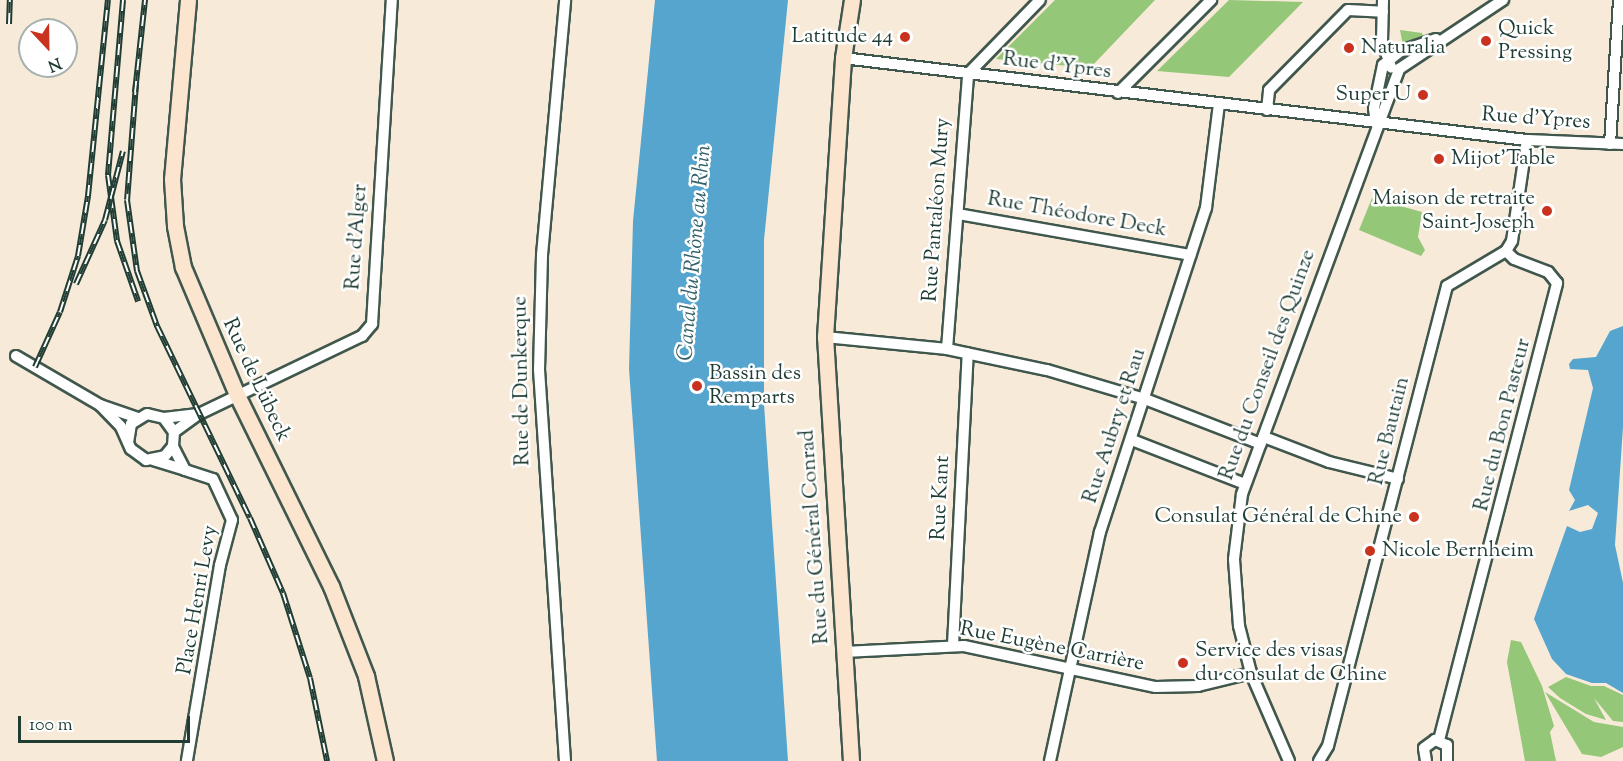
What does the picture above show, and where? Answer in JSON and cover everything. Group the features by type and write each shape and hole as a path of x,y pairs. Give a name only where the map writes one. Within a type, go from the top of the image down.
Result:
{"main road":[{"name":"Rue de Lübeck","path":"188,0 172,152 175,226 187,277 237,395 346,622 368,685 385,761"},
{"name":"Rue du Général Conrad","path":"850,761 825,337 843,58 852,0"}],"street":[{"name":"Rue d'Alger","path":"199,414 362,336 372,324 392,0"},
{"name":"Rue de Dunkerque","path":"565,0 542,255 538,370 565,761"},
{"path":"968,74 1040,0"},
{"path":"1118,93 1211,0"},
{"path":"1383,0 1382,41 1394,81"},
{"path":"1376,123 1387,110 1399,69 1503,0"},
{"path":"1610,144 1619,0"},
{"path":"1267,110 1269,90 1348,10 1383,12"},
{"path":"1376,123 1374,108 1381,70 1388,61 1401,51 1447,36"},
{"name":"Rue d'Ypres","path":"843,58 1118,93 1527,140 1623,144"},
{"name":"Rue Pantaléon Mury","path":"947,349 968,74"},
{"name":"Rue Aubry et Rau","path":"1050,761 1100,532 1132,440 1206,208 1219,104"},
{"name":"Rue du Conseil des Quinze","path":"1289,761 1251,673 1239,626 1234,580 1237,514 1245,484 1376,123"},
{"path":"1506,250 1512,241 1527,140"},
{"name":"Rue Théodore Deck","path":"958,214 1190,255"},
{"name":"Rue Bautain","path":"1318,761 1328,746 1447,286 1506,250"},
{"name":"Rue du Bon Pasteur","path":"1425,761 1424,747 1439,740 1557,284 1548,272 1514,259 1506,250"},
{"path":"825,337 947,349 1047,370 1145,399 1262,441 1329,462 1398,479"},
{"name":"Rue Kant","path":"953,645 968,353"},
{"path":"16,356 100,405 138,418"},
{"path":"100,405 121,427 136,455 153,460 165,456 173,446"},
{"path":"128,442 128,433 138,418 147,414 164,418 199,414"},
{"path":"174,432 199,414"},
{"path":"164,418 174,432 173,446 185,470"},
{"path":"1132,440 1245,484"},
{"name":"Place Henri Levy","path":"153,460 213,478 232,520 220,565 187,761"},
{"name":"Rue Eugène Carrière","path":"844,652 953,645 1156,687 1198,686 1251,673"},
{"path":"1439,740 1449,748 1447,761"}],"green space":[{"path":"1055,0 1155,0 1090,68 996,59"},
{"path":"1229,0 1303,2 1229,77 1157,71"},
{"path":"1400,30 1422,33 1423,36 1403,46"},
{"path":"1372,198 1422,212 1418,237 1425,250 1421,256 1359,230"},
{"path":"1511,640 1521,642 1542,686 1554,726 1550,732 1556,761 1525,761 1507,662"},
{"path":"1566,677 1591,686 1604,686 1623,695 1623,722 1613,721 1594,698 1606,720 1586,714 1560,698 1548,687"},
{"path":"1545,692 1594,722 1623,727 1623,747 1601,757 1582,754"}],"water":[{"name":"Bassin des Remparts","path":"655,0 788,0 764,240 764,404 788,761 657,761 629,369 633,221"},
{"path":"1623,326 1623,427 1615,545 1623,583 1623,693 1606,683 1592,683 1566,674 1552,659 1534,619 1567,526 1580,532 1592,529 1598,513 1588,505 1569,511 1575,500 1569,490 1593,388 1588,370 1570,369 1569,364 1573,359 1596,357 1610,331"}],"railway":[{"path":"9,24 10,0"},
{"path":"35,367 60,312 78,256 88,196 108,0"},
{"path":"123,0 108,175 117,241 138,301"},
{"path":"135,92 145,0"},
{"path":"136,84 127,200 137,271 157,326 250,518 283,593 310,678 327,761"},
{"path":"76,284 105,220 123,151"}],"place":[{"name":"Latitude 44","path":"905,37"},
{"name":"Quick Pressing","path":"1486,41"},
{"name":"Naturalia","path":"1349,48"},
{"name":"Super U","path":"1423,95"},
{"name":"Mijot'Table","path":"1439,159"},
{"name":"Maison de retraite Saint-Joseph","path":"1547,211"},
{"name":"Bassin des Remparts","path":"697,386"},
{"name":"Consulat Général de Chine","path":"1414,517"},
{"name":"Nicole Bernheim","path":"1370,551"},
{"name":"Service des visas du consulat de Chine","path":"1183,663"}],"water label":[{"name":"Canal du Rhône au Rhin","path":"696,253"}]}
